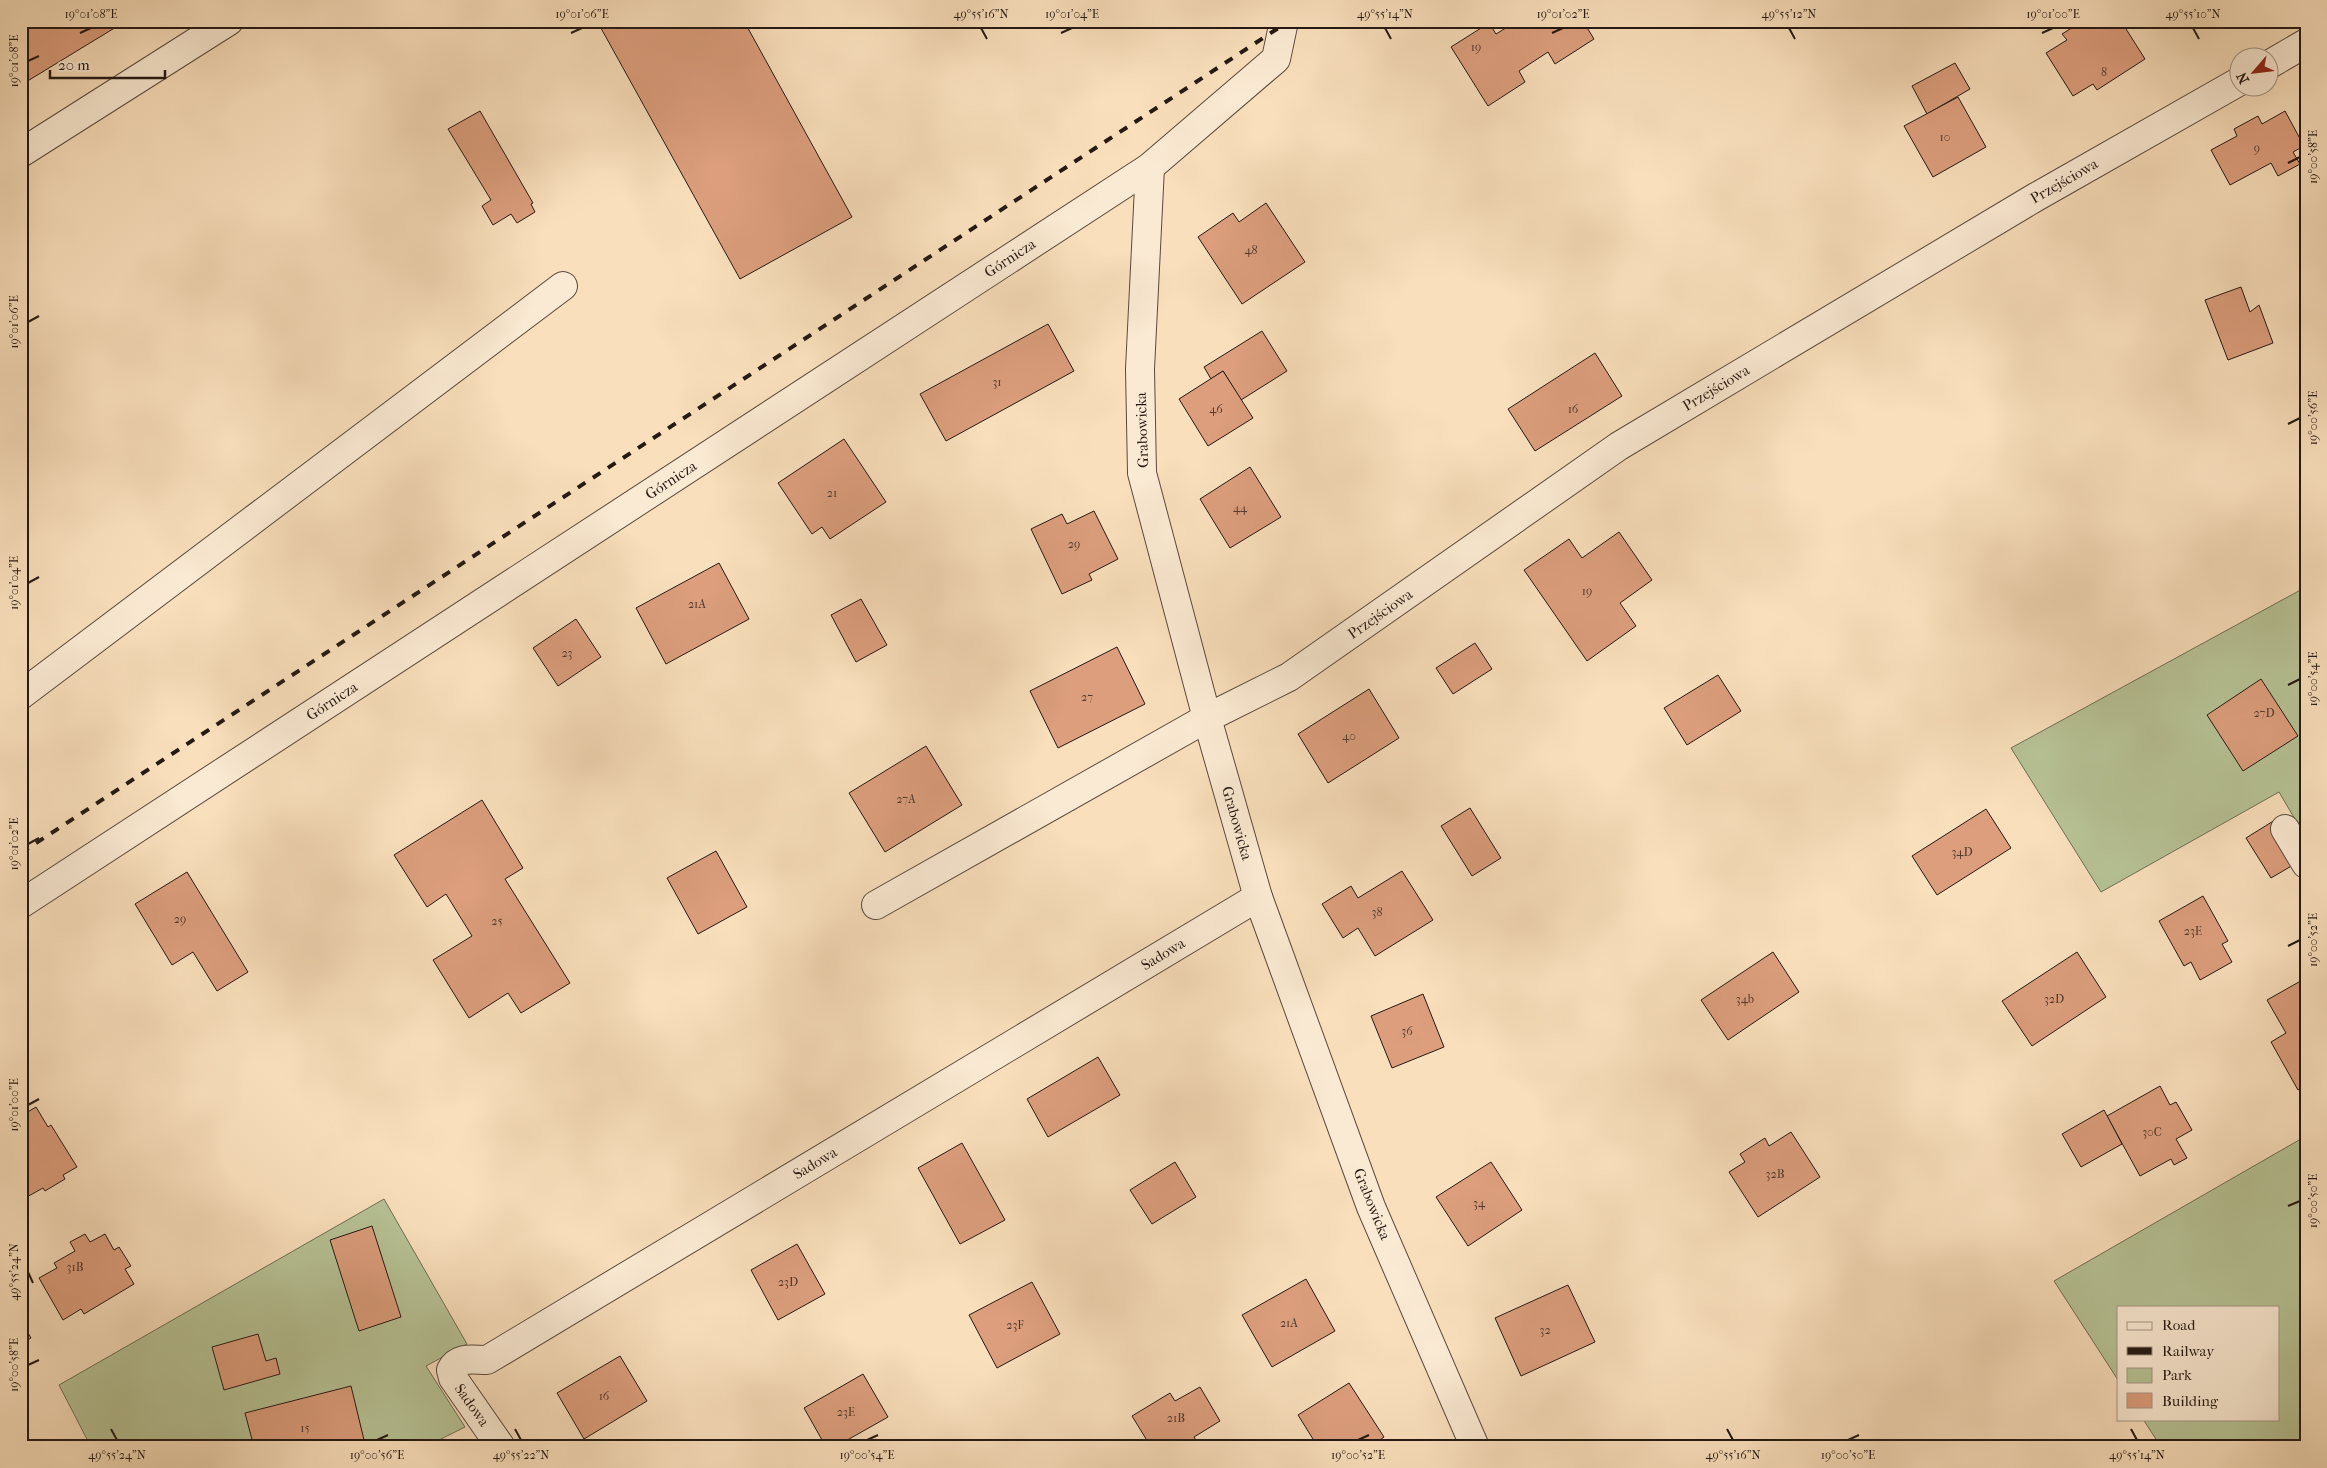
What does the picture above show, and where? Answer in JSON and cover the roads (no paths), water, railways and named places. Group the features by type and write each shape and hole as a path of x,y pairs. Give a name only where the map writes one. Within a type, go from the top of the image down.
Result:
{"street":[{"path":"21,153 229,21"},
{"name":"Górnicza","path":"21,904 1150,167 1276,59 1284,21"},
{"path":"2280,58 2306,43"},
{"name":"Przejściowa","path":"876,905 1208,718 1289,677 1619,446 2036,197 2230,87"},
{"name":"Grabowicka","path":"1150,167 1140,369 1142,473 1258,897 1371,1207 1465,1442"},
{"path":"21,696 563,286"},
{"path":"2285,829 2306,864"},
{"name":"Sadowa","path":"502,1447 453,1378 450,1370 454,1364 463,1359 486,1360 1258,897"}],"railway":[{"path":"21,853 1289,21"}]}
